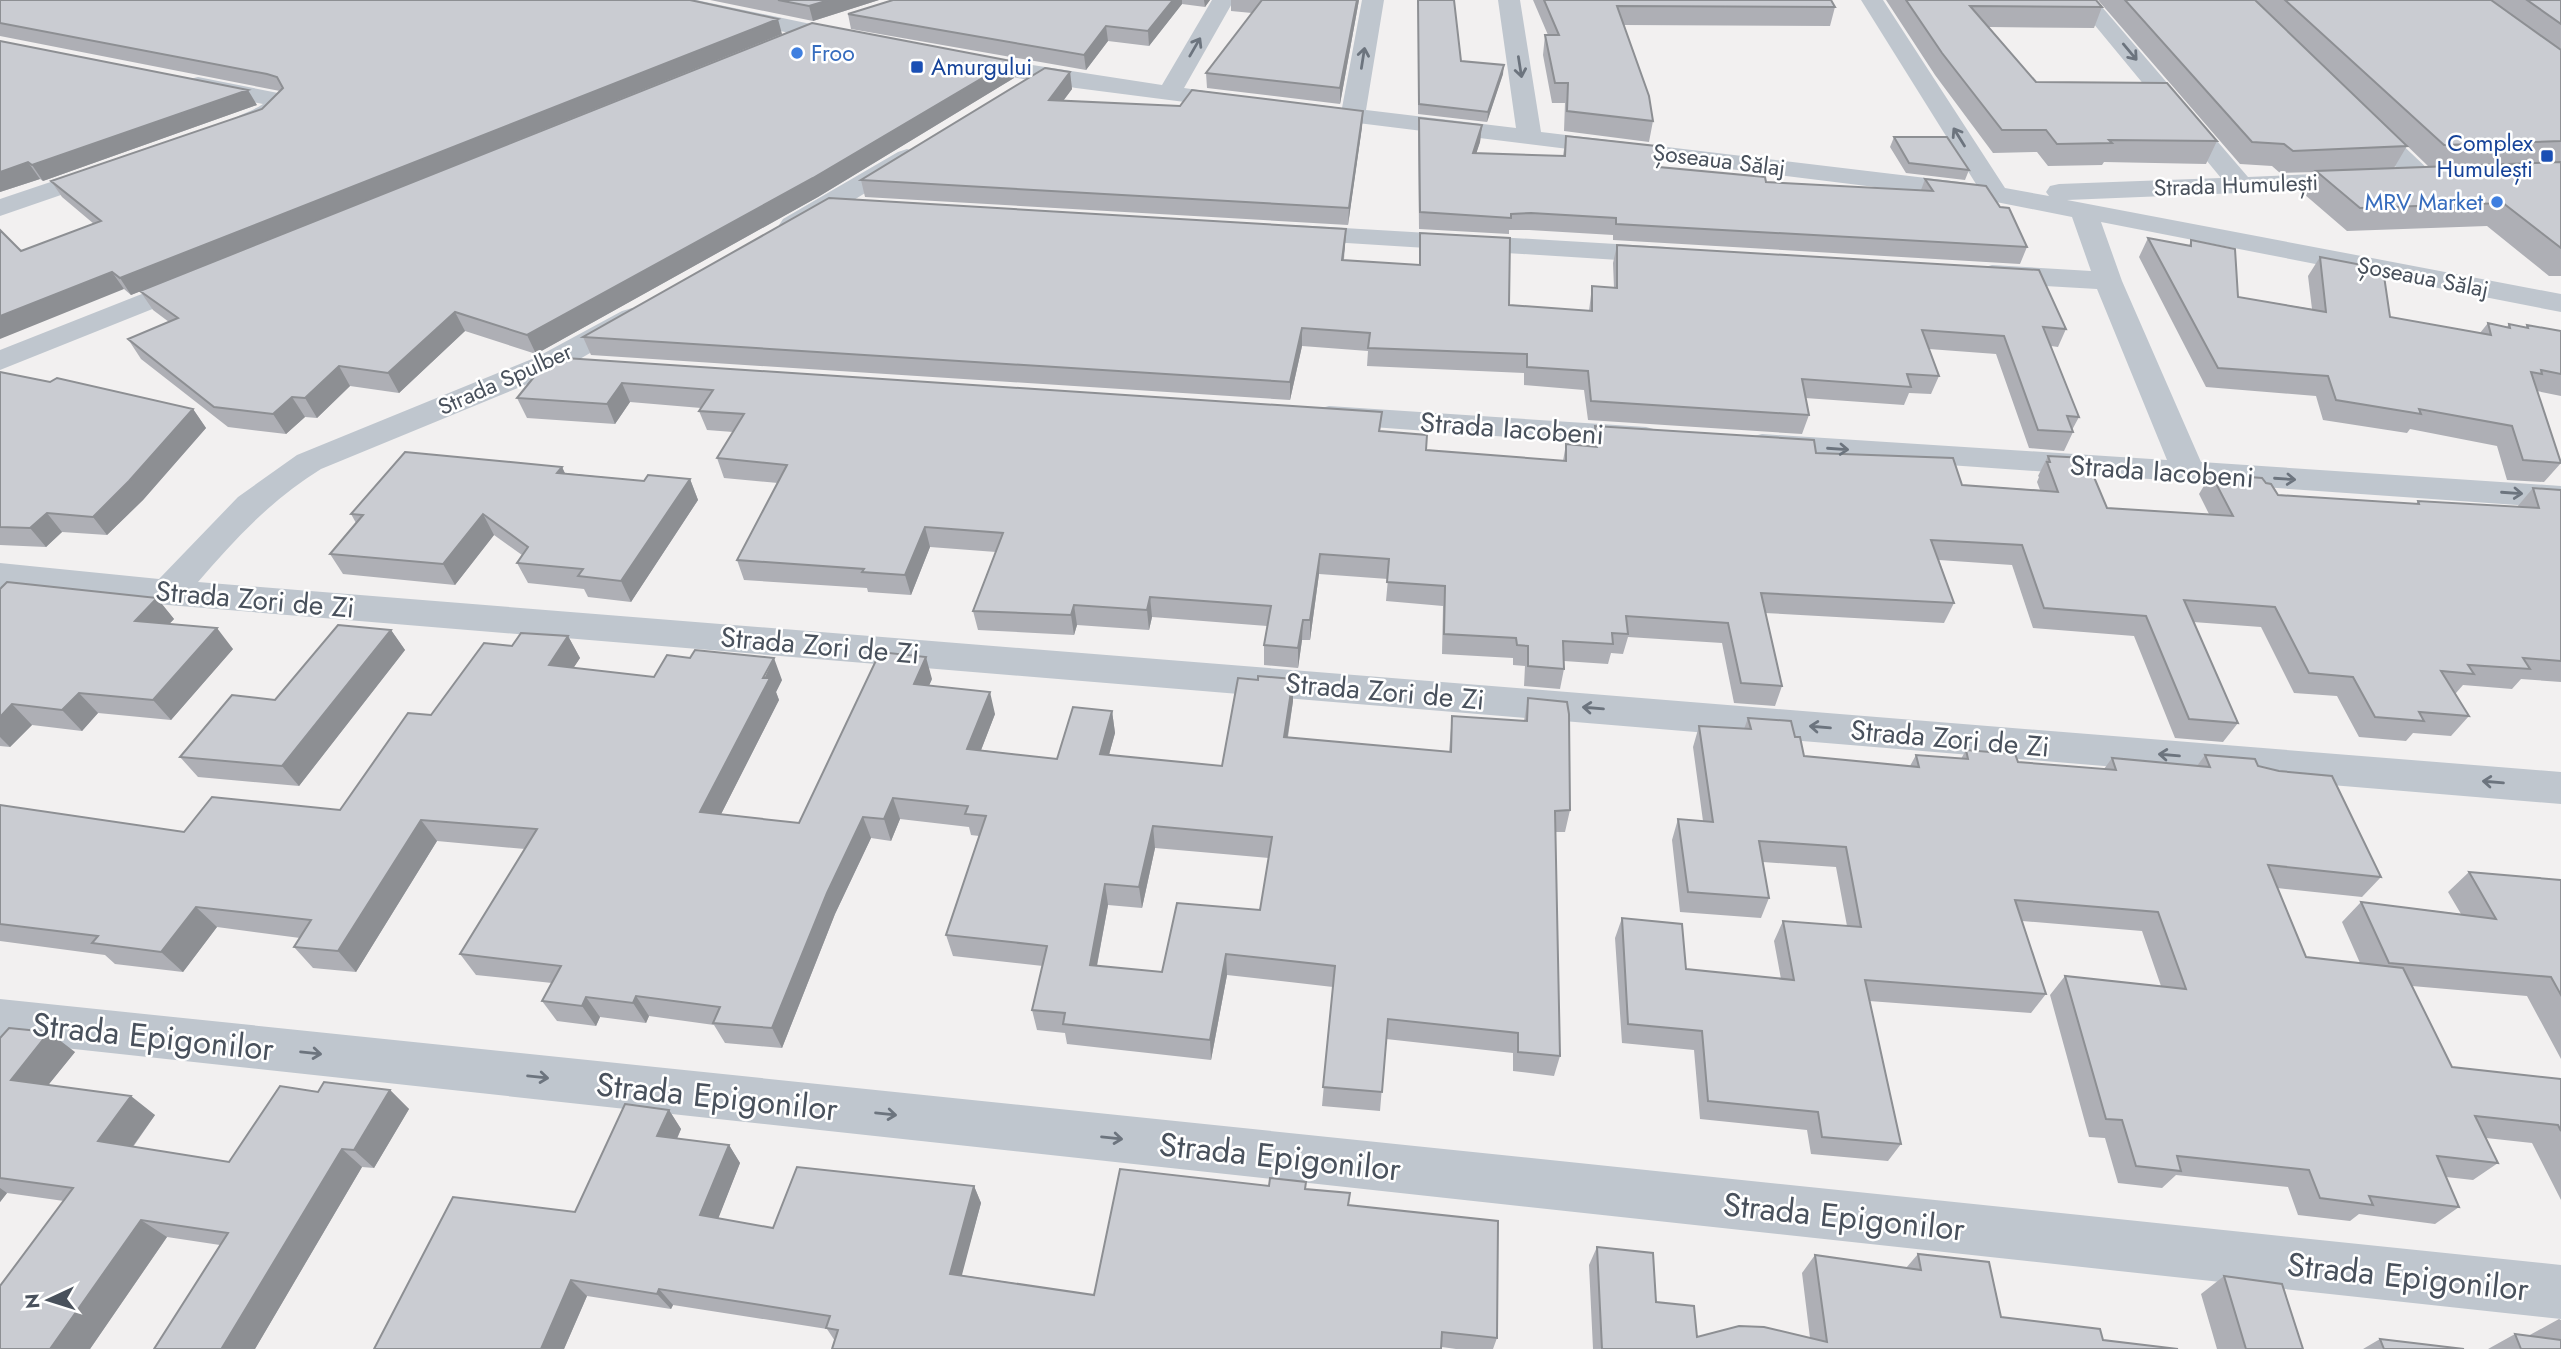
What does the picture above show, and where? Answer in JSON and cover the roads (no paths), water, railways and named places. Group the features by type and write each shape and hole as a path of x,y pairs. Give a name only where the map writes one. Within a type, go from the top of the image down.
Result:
{"street":[{"path":"666,0 868,43"},
{"path":"1168,93 1223,0"},
{"path":"1353,116 1373,0"},
{"path":"1509,0 1531,138"},
{"path":"1872,0 1996,194"},
{"path":"2085,0 2241,186 2225,190 2210,201 2210,210 2215,219 2243,237 2282,250"},
{"path":"762,20 783,7"},
{"path":"772,48 861,16"},
{"name":"Șoseaua Sălaj","path":"936,56 1041,75 1168,93 1996,194 2561,303"},
{"path":"1002,99 1041,75"},
{"path":"170,79 275,99 277,106 272,111 222,131"},
{"path":"2343,101 2422,178"},
{"path":"769,238 932,141"},
{"path":"0,208 131,163"},
{"name":"Strada Humulești","path":"1996,194 2450,177"},
{"path":"828,205 875,208"},
{"path":"2084,212 2108,281 2188,472"},
{"path":"1264,231 1694,257"},
{"path":"1972,273 2108,281"},
{"path":"0,361 216,274"},
{"name":"Strada Spulber","path":"168,592 244,510 284,475 309,462 548,364 653,304"},
{"path":"548,364 606,368"},
{"name":"Strada Iacobeni","path":"1300,414 1674,439"},
{"name":"Strada Iacobeni","path":"1730,442 2561,496"},
{"name":"Strada Zori de Zi","path":"0,575 168,592 2561,788"},
{"name":"Strada Epigonilor","path":"0,1020 2561,1292"}],"place":[{"name":"Froo","path":"797,53"},
{"name":"Amurgului","path":"917,67"},
{"name":"Complex Humulești","path":"2547,156"},
{"name":"MRV Market","path":"2497,202"}]}
